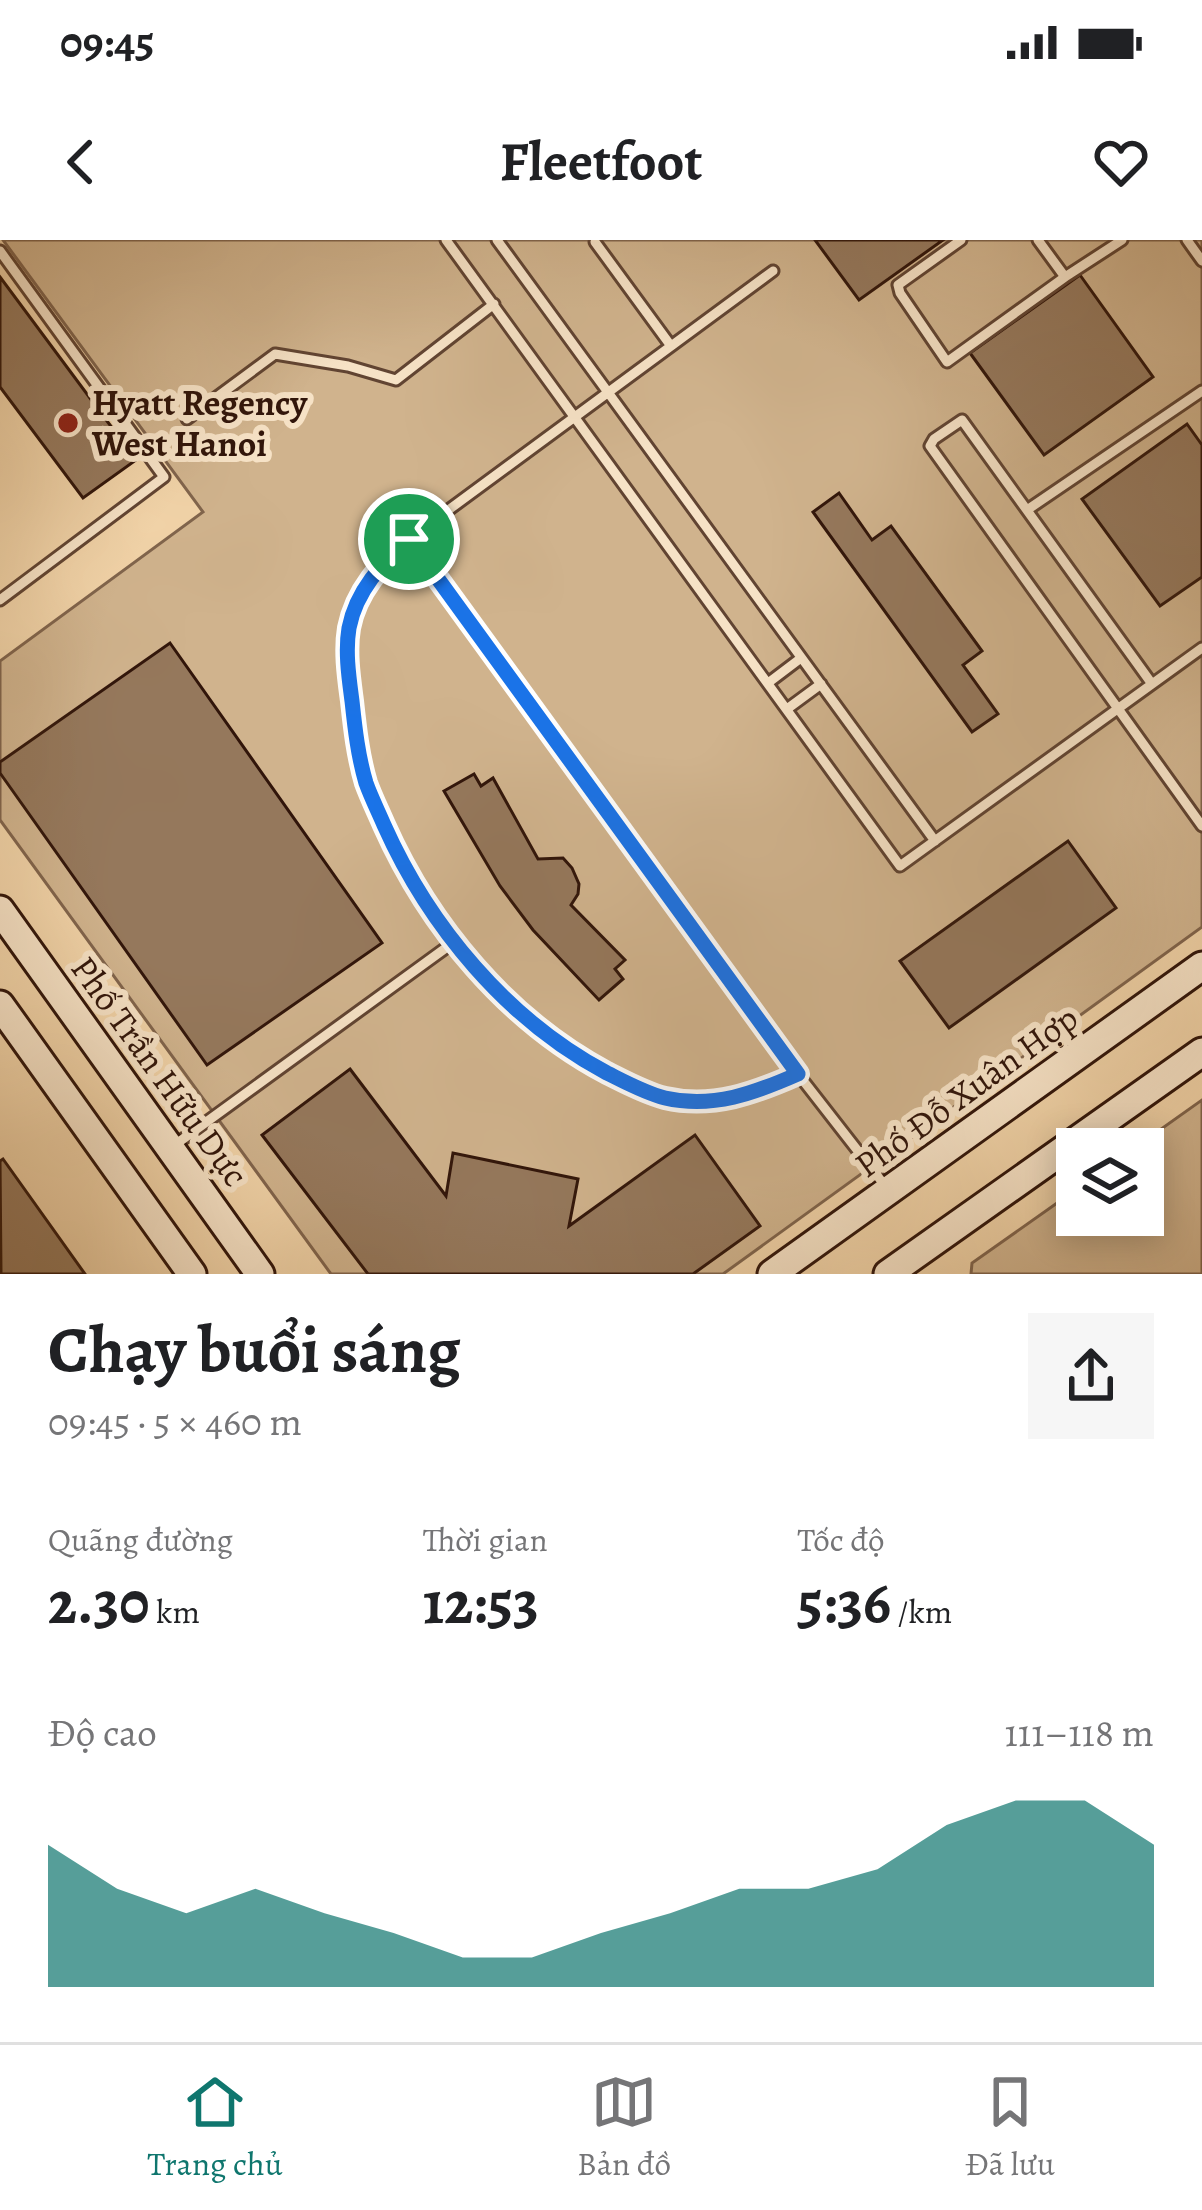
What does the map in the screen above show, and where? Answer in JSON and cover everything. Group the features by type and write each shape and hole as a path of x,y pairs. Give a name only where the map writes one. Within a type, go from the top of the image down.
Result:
{"street":[{"name":"Phố Trần Hữu Dực","path":"0,910 260,1274"},
{"name":"Phố Đỗ Xuân Hợp","path":"772,1274 1202,966"},
{"path":"0,1005 192,1274"},
{"path":"888,1274 918,1266 1202,1052"}],"lane":[{"path":"446,240 900,866 1202,648"},
{"path":"497,240 934,841"},
{"path":"961,240 898,284 947,362 1123,240"},
{"path":"1039,240 1065,277"},
{"path":"1187,240 1202,261"},
{"path":"595,241 670,346"},
{"path":"0,251 164,477 0,600"},
{"path":"773,271 382,562 365,588 349,629 347,664 367,786 411,879 454,942 520,1012 582,1060 664,1098 731,1100 798,1074"},
{"path":"188,418 275,354 348,366 396,380 494,304"},
{"path":"1027,510 1202,392"},
{"path":"1152,684 962,420 930,443 1202,826"},
{"path":"409,539 798,1074 889,1191"},
{"path":"768,682 801,658"},
{"path":"787,709 821,684"},
{"path":"171,1148 454,942"}],"shaded area":[{"path":"3,240 1202,240 1202,927 723,1274 331,1274 0,820 0,661 203,512"},
{"path":"1202,1100 1202,1274 971,1274 972,1263 1056,1204 1056,1236 1164,1236 1163,1128"}],"building":[{"path":"815,240 943,240 859,300"},
{"path":"1080,275 1153,377 1044,455 970,353"},
{"name":"Hyatt Regency West Hanoi","path":"0,277 136,460 83,498 0,387"},
{"path":"1187,424 1202,445 1202,577 1160,606 1082,499"},
{"path":"839,493 872,540 891,526 982,651 963,665 998,714 972,732 813,512"},
{"path":"170,643 382,943 207,1065 0,773 0,762"},
{"path":"474,774 481,786 493,778 538,859 563,858 572,868 579,884 571,905 625,960 615,969 623,979 599,1000 533,930 500,886 444,791"},
{"path":"1068,841 1116,908 949,1028 900,961"},
{"path":"350,1069 446,1196 453,1153 578,1179 569,1226 695,1135 760,1226 693,1274 368,1274 262,1135"},
{"path":"3,1159 85,1274 1,1274"}],"place":[{"name":"Hyatt Regency West Hanoi","path":"68,423"}],"route":[{"path":"409,539 798,1074 731,1100 664,1098 582,1060 520,1012 454,942 411,879 367,786 347,664 349,629 365,588 382,562 409,539"}]}
